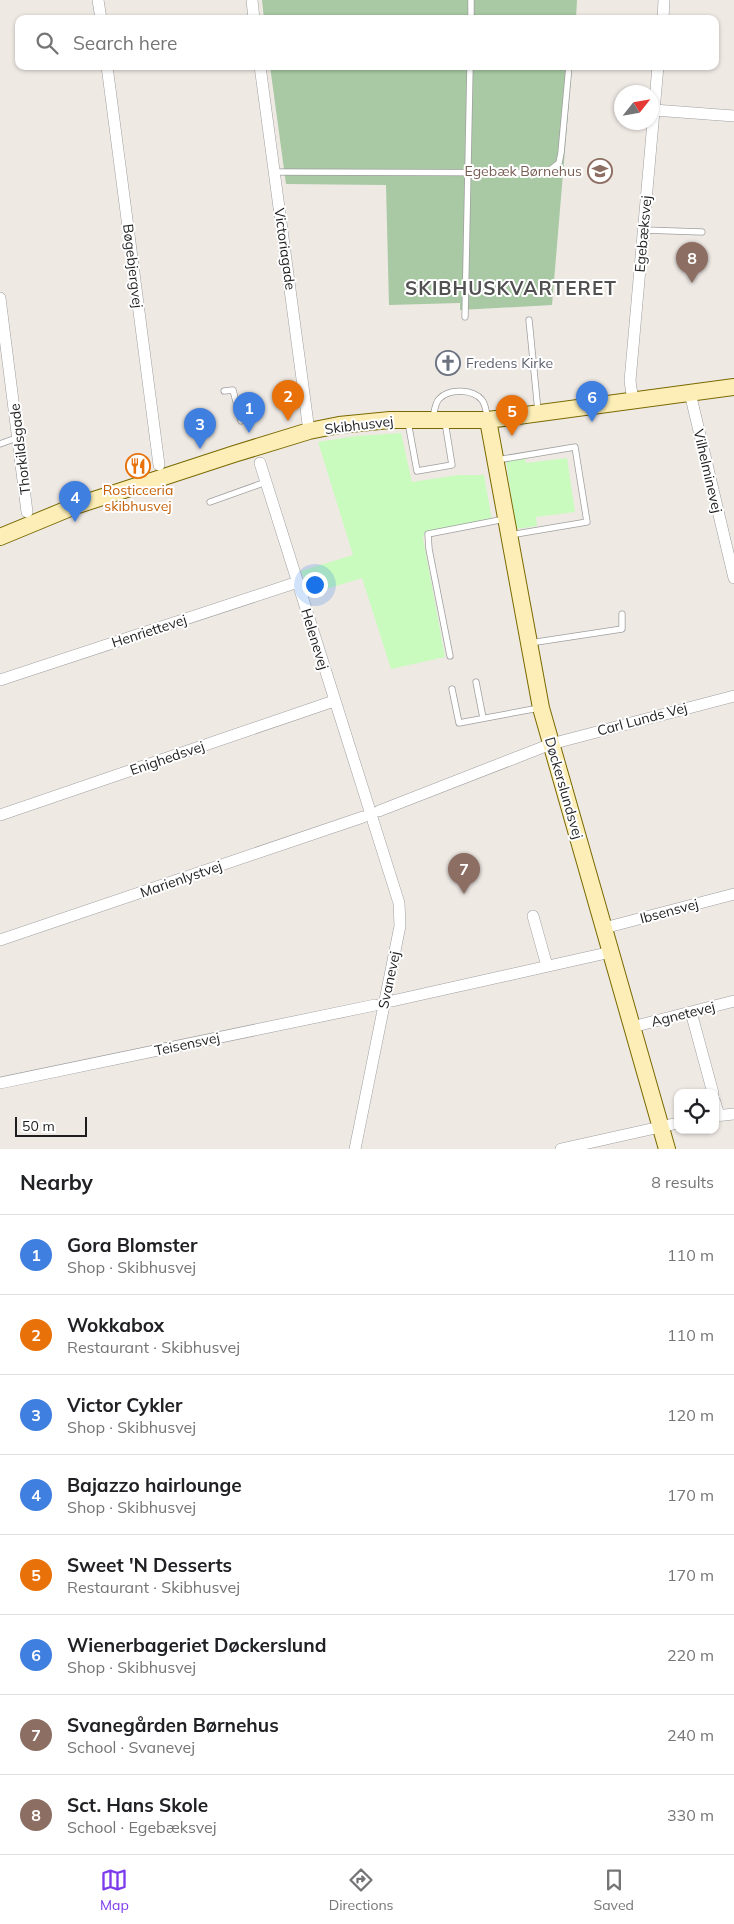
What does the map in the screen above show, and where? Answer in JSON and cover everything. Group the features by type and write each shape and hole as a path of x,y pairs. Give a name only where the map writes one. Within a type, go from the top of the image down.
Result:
{"street":[{"path":"98,0 100,15"},
{"path":"252,0 254,15"},
{"path":"663,15 664,0"},
{"name":"Bøgebjergvej","path":"108,70 159,465"},
{"name":"Victoriagade","path":"261,70 309,431"},
{"name":"Egebæksvej","path":"656,85 658,70"},
{"path":"659,110 734,116"},
{"name":"Egebæksvej","path":"633,401 630,381 652,130"},
{"name":"Thorkildsgade","path":"0,298 27,512"},
{"name":"Skibhusvej","path":"0,537 75,506 251,445 309,431 365,422 488,420 734,388"},
{"name":"Vilhelminevej","path":"690,393 734,578"},
{"name":"Døckerslundsvej","path":"488,420 541,708 667,1149"},
{"name":"Helenevej","path":"260,463 371,814"},
{"name":"Henriettevej","path":"2,679 298,582"},
{"path":"0,666 2,679"},
{"name":"Carl Lunds Vej","path":"551,744 734,696"},
{"name":"Enighedsvej","path":"0,815 334,701"},
{"name":"Marienlystvej","path":"0,940 371,814 551,744"},
{"name":"Svanevej","path":"355,1149 400,926 399,903 371,814"},
{"name":"Ibsensvej","path":"604,928 734,894"},
{"path":"533,916 547,966"},
{"path":"392,1001 611,952"},
{"name":"Agnetevej","path":"632,1027 734,1001"},
{"name":"Teisensvej","path":"0,1083 375,1005"},
{"path":"691,1012 712,1089"},
{"path":"719,1116 734,1114"},
{"path":"561,1149 660,1125 674,1123"}],"lane":[{"path":"471,0 471,15"},
{"path":"465,317 470,70"},
{"path":"274,172 546,174 559,163 562,153 569,70"},
{"path":"644,230 702,232"},
{"path":"529,320 538,414"},
{"path":"224,391 233,390 241,421"},
{"path":"407,420 417,471 452,465 438,420 438,400 448,392 466,391 476,394 483,401 488,420"},
{"path":"0,444 19,437"},
{"path":"495,461 575,447 587,522 508,535"},
{"path":"210,502 266,482"},
{"path":"450,656 429,549 428,534 505,519"},
{"path":"528,643 622,629 622,614"},
{"path":"476,682 483,718"},
{"path":"452,689 459,723 541,708"}],"green space":[{"path":"262,0 577,0 576,15 264,15"},
{"path":"271,70 572,70 552,305 460,310 460,303 389,305 386,185 286,184"},
{"path":"401,433 412,482 458,475 484,475 492,520 425,532 423,538 445,657 391,669 362,578 310,594 301,571 353,555 318,442 356,436"},
{"path":"525,458 526,463 567,458 575,512 536,517 537,526 516,529 506,461"}],"place":[{"name":"Egebæk Børnehus","path":"600,171"},
{"name":"Sct. Hans Skole","path":"692,283"},
{"name":"Fredens Kirke","path":"448,363"},
{"name":"Wokkabox","path":"288,421"},
{"name":"Wienerbageriet Døckerslund","path":"592,422"},
{"name":"Gora Blomster","path":"249,433"},
{"name":"Sweet 'N Desserts","path":"512,436"},
{"name":"Victor Cykler","path":"200,449"},
{"name":"Rosticceria skibhusvej","path":"138,466"},
{"name":"Bajazzo hairlounge","path":"75,522"},
{"name":"Svanegården Børnehus","path":"464,894"}],"district":[{"name":"SKIBHUSKVARTERET","path":"511,288"}]}
